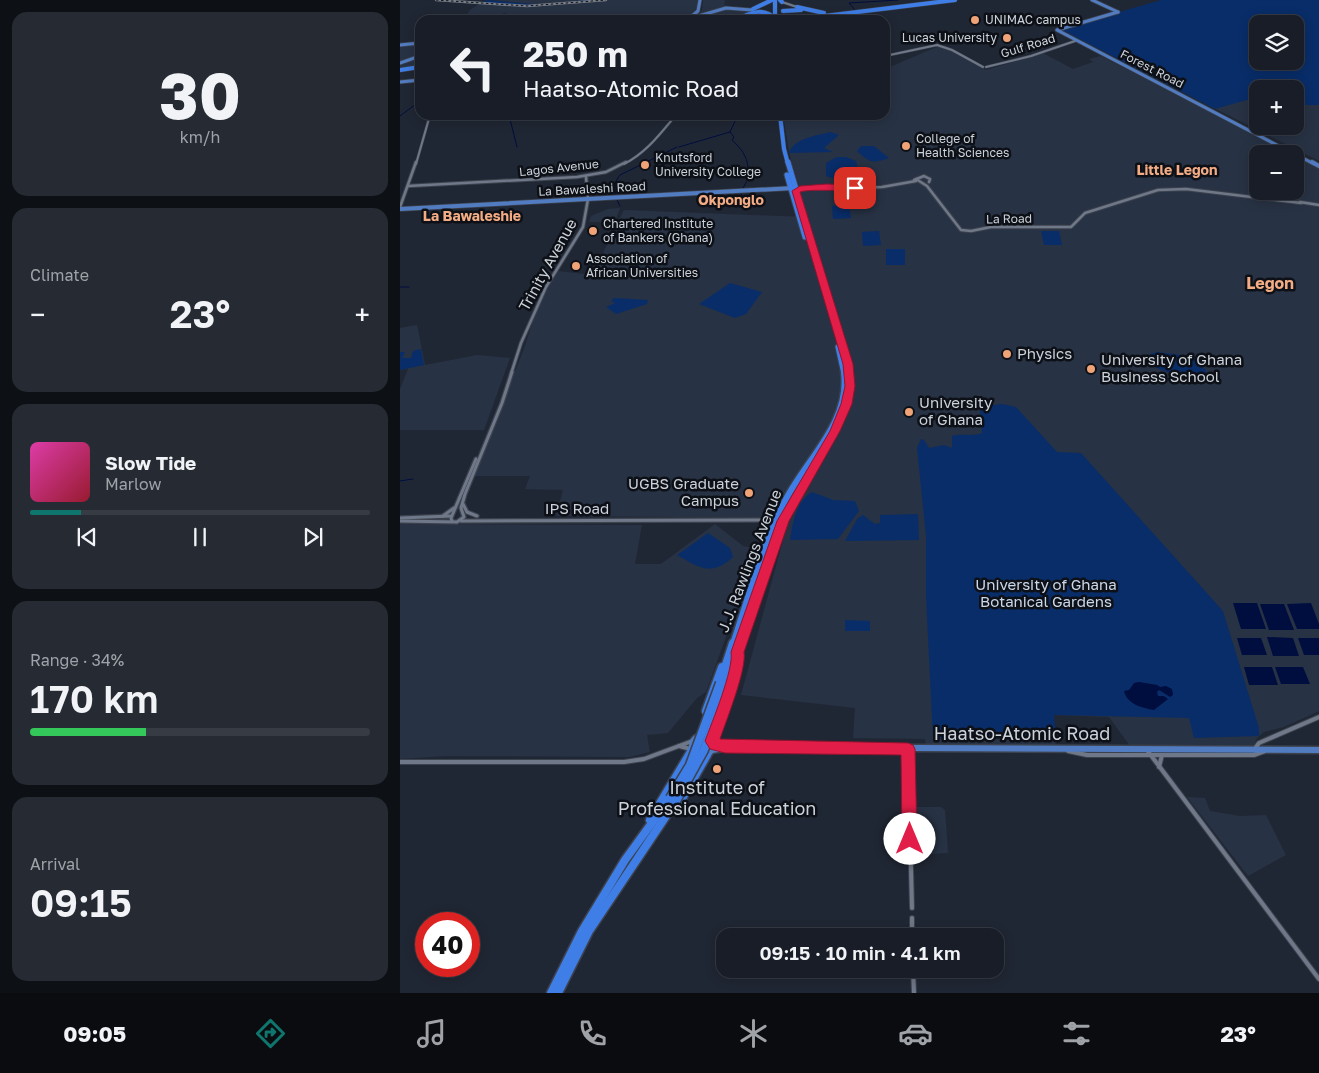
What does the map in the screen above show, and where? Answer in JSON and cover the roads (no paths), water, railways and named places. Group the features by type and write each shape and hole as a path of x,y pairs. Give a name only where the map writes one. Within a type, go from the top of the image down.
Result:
{"highway":[{"path":"831,15 956,0"},
{"path":"846,15 956,0"},
{"path":"776,15 776,9 773,8 777,1"},
{"path":"745,15 777,1"},
{"path":"779,15 791,6"},
{"path":"797,7 827,14 848,13"},
{"path":"754,10 771,15"},
{"path":"783,11 797,10 806,13 806,15"},
{"path":"400,69 415,68"},
{"name":"J.J. Rawlings Avenue","path":"558,993 594,924 649,834 704,750 727,684 741,620 773,534 835,431 846,404 850,386 848,364 778,139 776,120"},
{"name":"J.J. Rawlings Avenue","path":"780,120 782,140 793,189"},
{"name":"J.J. Rawlings Avenue","path":"673,799 696,751 734,653 780,520"},
{"path":"649,834 668,820 685,795 711,747 735,671 738,657 734,653 721,668 696,739"},
{"path":"649,834 651,818 677,777 691,749"},
{"name":"J.J. Rawlings Avenue","path":"551,993 582,931 625,860 649,834"}],"main road":[{"path":"693,15 699,13 701,0"},
{"name":"Forest Road","path":"1092,0 1118,12 1058,30 1075,41 1277,145"},
{"path":"696,15 726,8 754,10"},
{"path":"400,46 415,44"},
{"path":"407,60 415,57"},
{"path":"400,62 415,57"},
{"path":"400,81 415,80"},
{"name":"Forest Road","path":"1304,159 1319,166"},
{"name":"La Bawaleshi Road","path":"401,208 793,189"},
{"path":"704,737 711,747 696,755 691,749 696,739 704,737"},
{"name":"Haatso-Atomic Road","path":"711,747 1319,750"}],"street":[{"path":"777,1 797,7"},
{"path":"744,15 754,10"},
{"name":"Gulf Road","path":"890,55 937,46 952,50 984,67 1032,56 1075,41"},
{"path":"401,208 428,120"},
{"name":"Lagos Avenue","path":"414,186 586,176 612,170 635,158 648,147 672,120"},
{"name":"Trinity Avenue","path":"452,517 503,402 515,358 540,298 583,227 588,199 586,176"},
{"path":"919,176 930,178 927,186 918,181 919,176"},
{"path":"793,189 882,187 918,181 929,182"},
{"path":"407,186 414,186"},
{"path":"407,186 414,186"},
{"name":"La Road","path":"927,186 960,230 971,231 991,226 1071,227 1074,223"},
{"path":"1074,223 1085,213 1169,189 1193,190 1319,205"},
{"name":"La Road","path":"1058,226 1074,223"},
{"name":"Trinity Avenue","path":"463,514 462,503 484,445"},
{"path":"462,503 467,512 476,516"},
{"path":"434,518 446,515 457,506"},
{"path":"400,520 452,517 463,514 464,518 460,521"},
{"path":"400,520 452,517"},
{"name":"IPS Road","path":"452,517 460,521 780,520"},
{"path":"763,519 774,524 773,534"},
{"path":"1254,750 1259,743 1319,717"},
{"path":"400,762 624,762 644,758 696,739"},
{"path":"674,746 685,746 691,749"},
{"path":"908,749 912,908"},
{"path":"1064,749 1087,755 1254,755 1262,754 1265,750"},
{"path":"1146,749 1319,979"},
{"path":"1159,767 1162,755"},
{"path":"912,918 912,928"},
{"path":"913,978 914,993"}],"waterway":[{"path":"855,10 849,3 898,0"},
{"path":"400,116 415,105"},
{"path":"510,120 517,147"},
{"path":"730,132 736,120"},
{"path":"679,147 730,132"},
{"path":"730,132 734,137 732,140 746,157 748,167 747,179"},
{"path":"616,196 614,184 620,175 677,147"},
{"path":"742,190 747,181"},
{"path":"741,193 744,209"},
{"path":"617,200 620,206"},
{"path":"400,287 409,287"},
{"path":"400,481 413,479"}],"railway":[{"path":"436,0 527,6 606,0"}],"place":[{"name":"UNIMAC campus","path":"975,20"},
{"name":"Lucas University","path":"1007,38"},
{"name":"College of Health Sciences","path":"906,146"},
{"name":"Knutsford University College","path":"645,165"},
{"name":"Chartered Institute of Bankers (Ghana)","path":"593,231"},
{"name":"Association of African Universities","path":"576,266"},
{"name":"Physics","path":"1007,354"},
{"name":"University of Ghana Business School","path":"1091,369"},
{"name":"University of Ghana","path":"909,412"},
{"name":"UGBS Graduate Campus","path":"749,493"},
{"name":"Institute of Professional Education","path":"717,769"}],"district":[{"name":"Little Legon","path":"1177,170"},
{"name":"Okponglo","path":"731,200"},
{"name":"La Bawaleshie","path":"472,216"},
{"name":"Legon","path":"1270,283"}],"park label":[{"name":"University of Ghana Botanical Gardens","path":"1046,594"}]}
